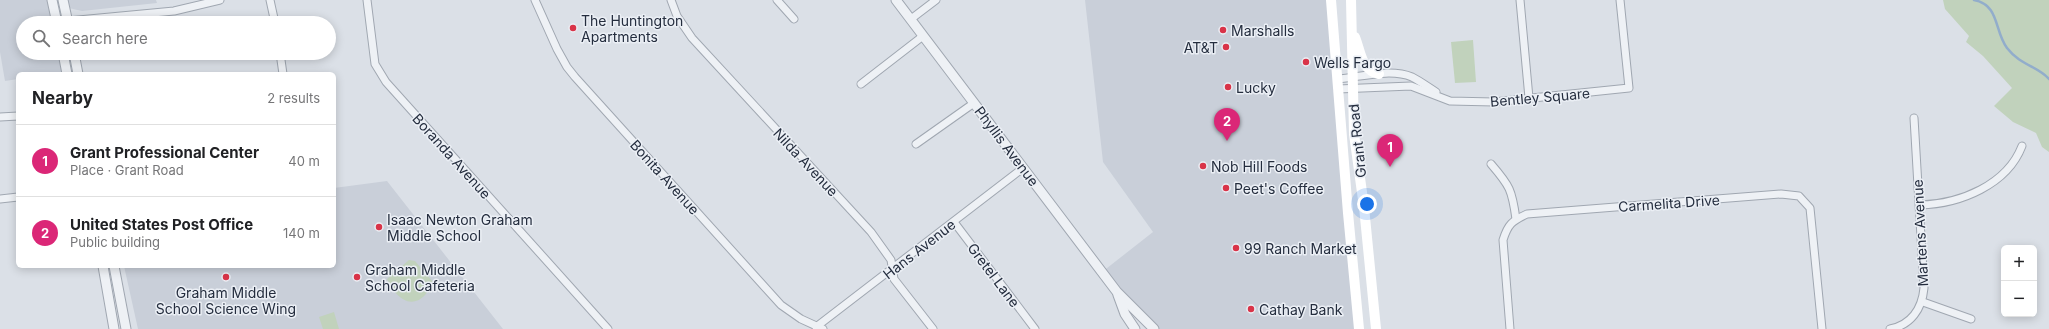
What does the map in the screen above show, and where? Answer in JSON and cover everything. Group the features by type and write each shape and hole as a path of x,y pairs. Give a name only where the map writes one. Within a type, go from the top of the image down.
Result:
{"main road":[{"name":"Grant Road","path":"1331,0 1359,329"},
{"name":"Grant Road","path":"1351,0 1353,30 1352,88 1354,134 1376,329"},
{"path":"1353,30 1364,66 1372,72 1379,74"}],"street":[{"path":"52,0 56,16"},
{"path":"63,0 67,16"},
{"path":"126,16 174,11 220,0"},
{"path":"270,0 273,16"},
{"name":"Boranda Avenue","path":"367,0 375,64 386,82 608,329"},
{"name":"Bonita Avenue","path":"535,0 567,67 592,98 781,305 801,319 818,328"},
{"name":"Nilda Avenue","path":"671,0 677,16 692,38 871,232 891,260 894,279 933,329"},
{"path":"777,0 794,19"},
{"name":"Phyllis Avenue","path":"896,0 1117,292 1154,329"},
{"path":"911,19 936,0"},
{"path":"1520,0 1529,98"},
{"name":"Bentley Square","path":"1338,84 1352,88 1411,86 1450,101 1494,102 1629,88 1620,0"},
{"path":"861,84 923,36"},
{"path":"64,60 67,72"},
{"path":"75,60 78,72"},
{"path":"281,60 284,72"},
{"path":"1338,84 1352,78 1379,74 1397,74 1412,77 1450,101"},
{"path":"916,144 974,103"},
{"path":"0,117 16,116"},
{"name":"Martens Avenue","path":"1890,329 1901,327 1911,319 1923,302 1924,288 1920,205 1914,118"},
{"path":"1920,205 1954,200 1982,188 1998,179 2017,159 2022,146"},
{"path":"1491,164 1508,183 1516,219 1508,227 1503,240 1510,329"},
{"name":"Hans Avenue","path":"818,328 1024,168"},
{"name":"Carmelita Drive","path":"1516,219 1527,214 1781,194 1799,196 1810,208 1822,329"},
{"path":"0,200 16,198"},
{"name":"Gretel Lane","path":"954,222 1035,329"},
{"path":"103,268 114,329"},
{"path":"114,268 126,329"},
{"name":"Phyllis Avenue","path":"1117,292 1125,314 1136,329"},
{"path":"1923,302 1971,319"}],"shaded area":[{"path":"0,0 52,0 55,16 16,16 16,60 64,60 67,72 16,72 16,79 5,81 0,52"},
{"path":"63,0 156,0 157,3 82,11 64,7"},
{"path":"1085,0 1332,0 1359,329 1154,329 1102,272 1153,232 1103,162"},
{"name":"Isaac Newton Graham Middle School","path":"387,181 503,329 138,329 124,268 336,268 336,188"}],"green space":[{"path":"1943,0 2049,0 2049,152 2042,147 2036,133 2013,122 1994,106 2012,88 1983,56 1966,42 1969,36 1945,9"},
{"path":"1473,40 1476,82 1455,83 1451,42"},
{"path":"409,260 415,261 433,282 425,295 419,300 413,302 402,299 397,295 387,279"},
{"path":"334,312 339,329 323,329 319,317"}],"waterway":[{"path":"1974,0 1988,7 1992,13 2003,41 2012,54 2040,71 2049,79"}],"place":[{"name":"The Huntington Apartments","path":"573,28"},
{"name":"Marshalls","path":"1223,30"},
{"name":"AT&T","path":"1226,47"},
{"name":"Wells Fargo","path":"1306,62"},
{"name":"Lucky","path":"1228,87"},
{"name":"United States Post Office","path":"1227,141"},
{"name":"Nob Hill Foods","path":"1203,166"},
{"name":"Grant Professional Center","path":"1390,167"},
{"name":"Peet's Coffee","path":"1226,188"},
{"name":"Isaac Newton Graham Middle School","path":"379,227"},
{"name":"99 Ranch Market","path":"1236,248"},
{"name":"Graham Middle School Science Wing","path":"226,277"},
{"name":"Graham Middle School Cafeteria","path":"357,277"},
{"name":"Cathay Bank","path":"1251,309"}]}
